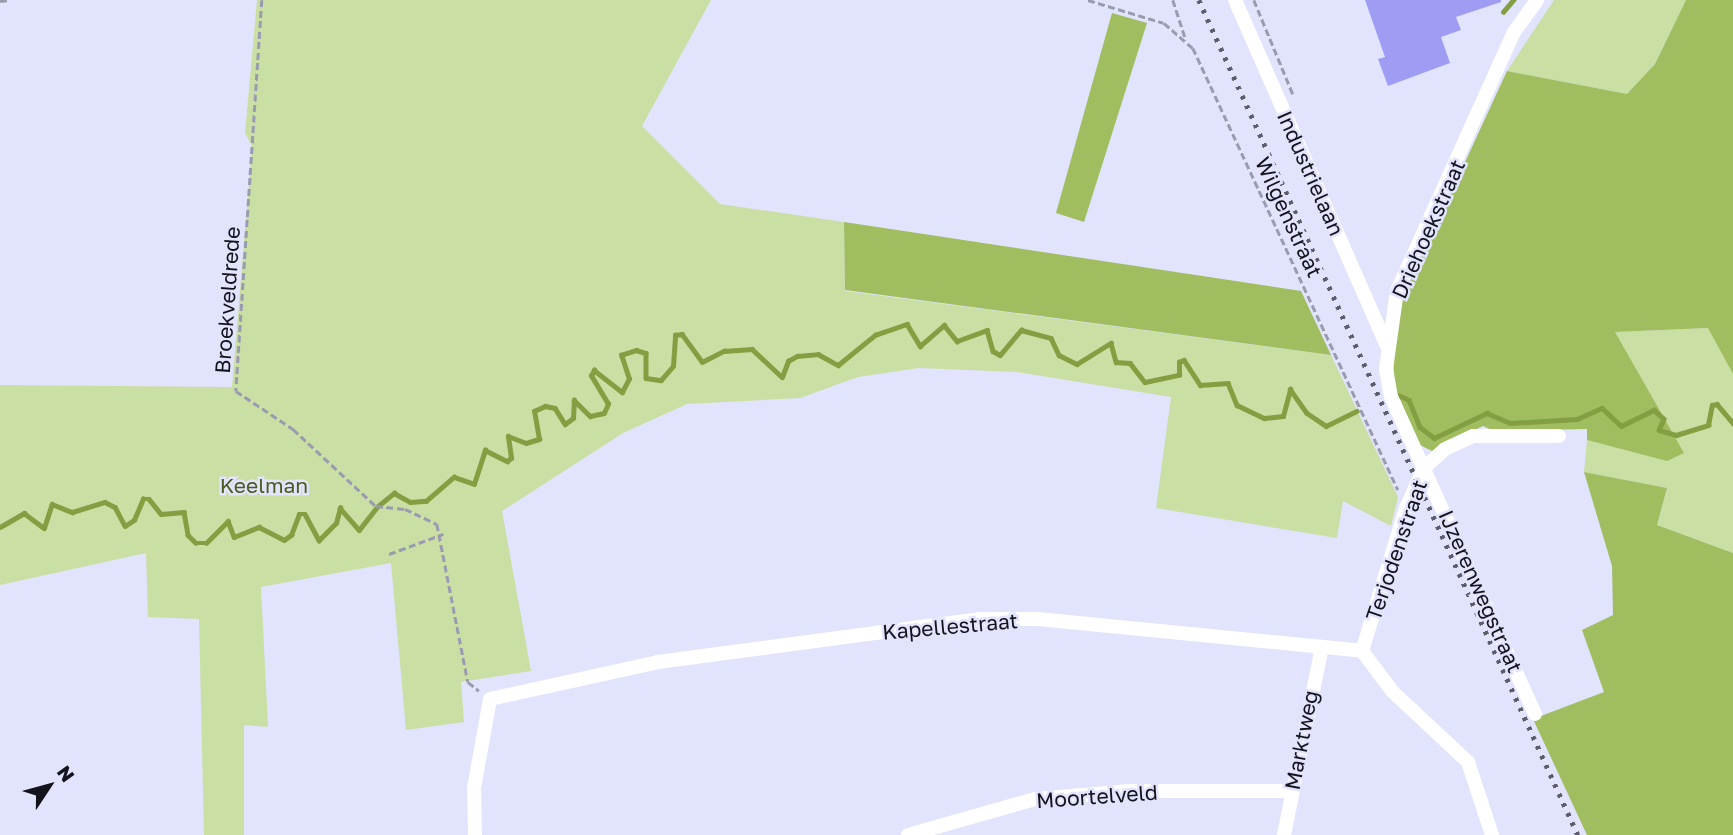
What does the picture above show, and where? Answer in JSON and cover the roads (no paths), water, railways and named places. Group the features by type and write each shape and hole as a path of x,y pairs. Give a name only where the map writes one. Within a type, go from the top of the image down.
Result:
{"street":[{"name":"Industrielaan","path":"1236,0 1387,346"},
{"name":"Driehoekstraat","path":"1424,468 1389,389 1387,346 1397,291 1514,32 1536,0"},
{"name":"Terjodenstraat","path":"1362,651 1406,508 1424,468 1445,449 1473,436 1559,436"},
{"name":"IJzerenwegstraat","path":"1424,468 1535,714"},
{"name":"Kapellestraat","path":"475,835 474,788 490,699 658,662 980,619 1038,619 1362,651"},
{"name":"Marktweg","path":"1284,835 1322,647"},
{"path":"1362,651 1393,692 1468,762 1492,835"},
{"name":"Moortelveld","path":"908,835 1035,799 1130,791 1291,791"}],"waterway":[{"path":"1503,12 1513,0"},
{"path":"378,506 394,493 410,502 426,501 454,477 474,484 485,450 507,461 511,458 508,436 526,443 539,439 534,411 545,406 555,408 565,424 573,418 574,400 590,416 604,413 608,404 591,376 594,370 622,392 629,379 621,355 636,350 646,353 646,378 661,380 673,366 675,335 682,334 702,362 724,351 752,349 782,377 788,361 797,356 818,354 838,365 875,335 907,324 920,346 944,325 957,341 987,330 993,351 1000,355 1021,330 1051,338 1059,355 1077,364 1111,343 1116,362 1130,363 1145,382 1179,375 1179,362 1184,360 1200,385 1228,383 1237,405 1264,418 1283,416 1290,389 1307,413 1326,426 1357,411"},
{"path":"1398,395 1409,400 1420,427 1434,438 1487,413 1510,423 1577,419 1602,408 1621,426 1654,410 1664,419 1659,430 1676,435 1708,425 1712,405 1717,404 1733,423"},
{"path":"0,527 24,513 44,528 52,504 72,512 105,502 115,507 125,526 134,520 143,499 149,499 161,514 184,512 188,535 196,543 206,543 228,521 234,537 259,527 284,540 291,535 299,514 305,514 319,540 336,523 340,508 359,530 376,508"}],"railway":[{"path":"1199,0 1578,835"}],"park label":[{"name":"Keelman","path":"264,485"}]}
